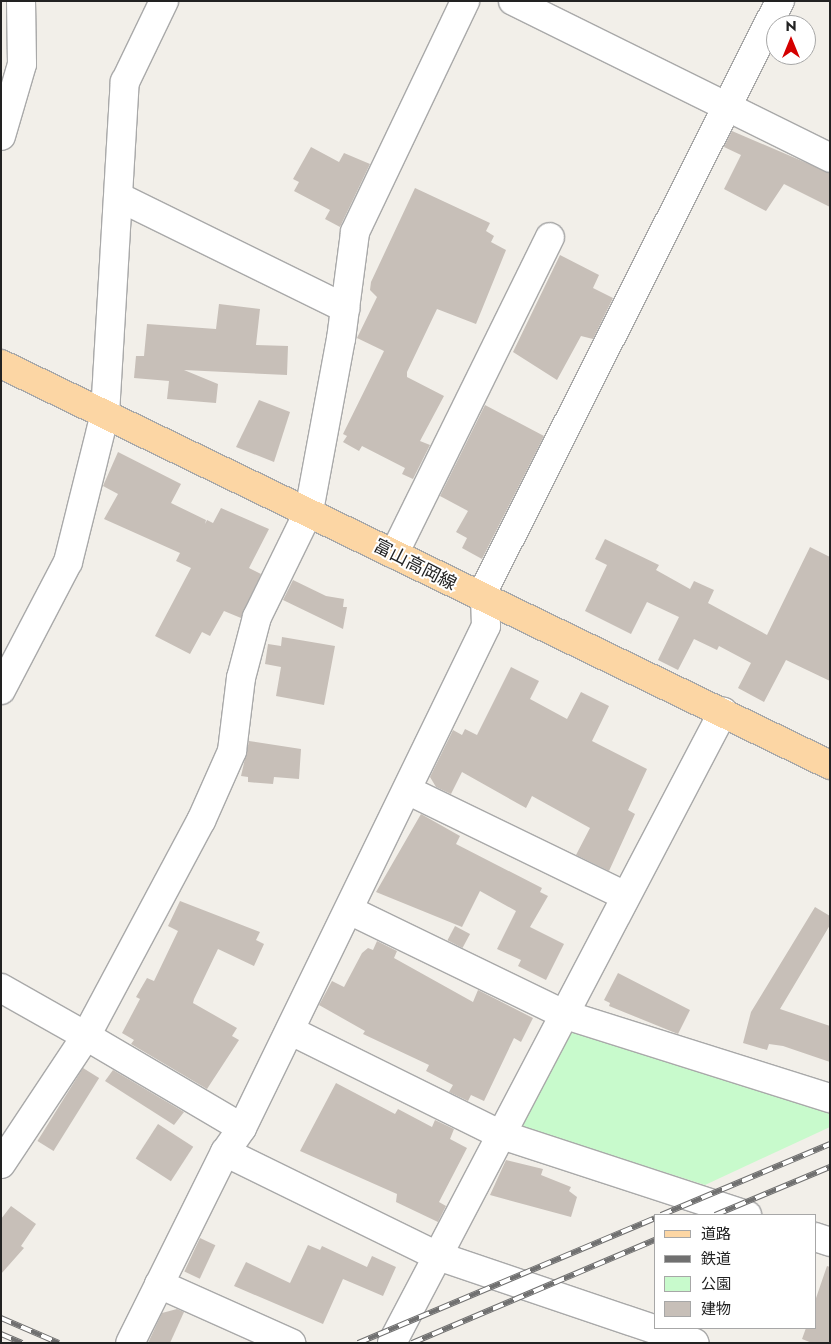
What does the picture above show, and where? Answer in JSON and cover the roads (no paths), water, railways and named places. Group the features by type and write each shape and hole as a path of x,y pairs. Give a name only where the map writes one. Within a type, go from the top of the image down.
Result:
{"main road":[{"name":"富山高岡線","path":"1,364 310,511 488,602 723,712 830,765"}],"street":[{"path":"1,136 22,64 20,1"},
{"path":"1,690 68,562 105,414 121,198 125,82 164,1"},
{"path":"1,1164 86,1036 201,821 232,751 241,678 257,617 310,511 345,308 355,232 466,1"},
{"path":"513,1 830,158"},
{"path":"130,1343 225,1152 242,1128 291,1031 486,626 488,602 485,588 780,1"},
{"path":"121,198 345,308"},
{"path":"394,554 550,237"},
{"path":"392,1343 435,1255 723,712"},
{"path":"406,790 626,896"},
{"path":"349,910 563,1014 830,1098"},
{"path":"1,988 242,1128"},
{"path":"291,1031 500,1134 744,1214"},
{"path":"225,1152 435,1255 622,1332 695,1343"},
{"path":"816,1237 830,1242"},
{"path":"159,1284 291,1343"}],"railway":[{"path":"663,1214 830,1144"},
{"path":"717,1214 830,1167"},
{"path":"358,1343 654,1218"},
{"path":"412,1343 654,1240"},
{"path":"1,1318 59,1343"},
{"path":"1,1334 22,1343"}]}
